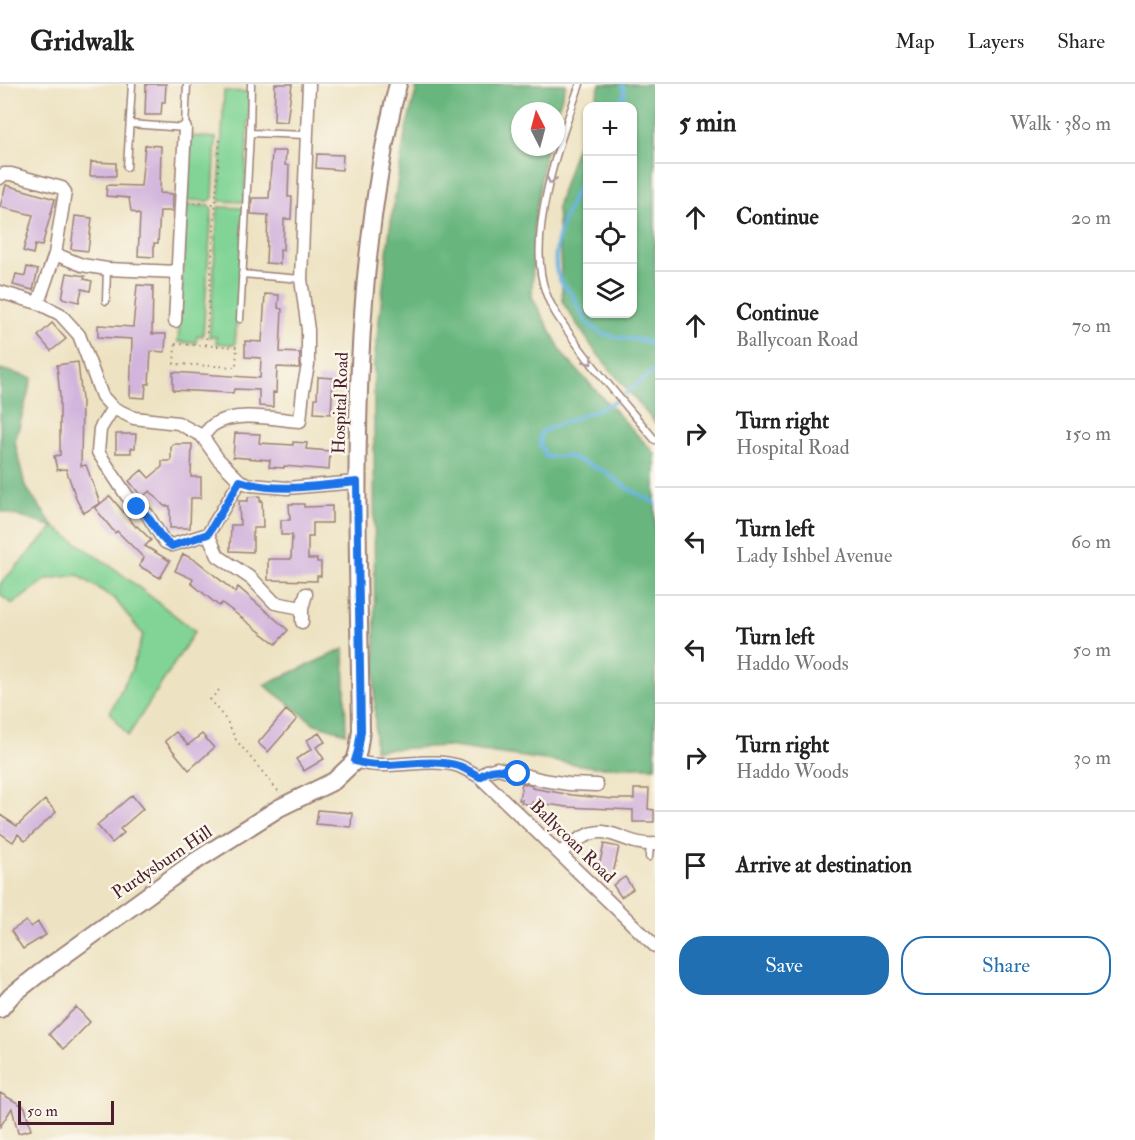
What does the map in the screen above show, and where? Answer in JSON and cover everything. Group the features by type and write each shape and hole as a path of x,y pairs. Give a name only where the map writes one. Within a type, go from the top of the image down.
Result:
{"main road":[{"name":"Hospital Road","path":"355,761 361,731 357,420 368,249 380,166 398,84"},
{"name":"Purdysburn Hill","path":"1,1003 191,864 287,804 334,781 355,761"}],"street":[{"path":"202,436 213,425 227,419 246,417 300,421 309,343 301,279 309,84"},
{"path":"175,321 185,128"},
{"path":"1,173 62,188 65,192 55,254 38,303"},
{"path":"55,254 82,265 106,269 178,272"},
{"path":"0,292 38,303 60,314 79,335 102,396 113,408 134,418 178,423 202,436 218,459 240,481 251,485 287,488 357,482"},
{"path":"113,408 100,429 98,452 127,496 147,514 160,535 172,546 208,534 240,481"},
{"path":"208,534 218,556 252,579 275,603 302,608"},
{"path":"302,622 302,608 306,594"},
{"name":"Ballycoan Road","path":"355,761 367,765 441,764 458,766 480,777 655,946"},
{"path":"480,777 487,771 497,768 543,780 597,785"},
{"path":"560,853 578,840 604,832 652,849"}],"lane":[{"path":"127,167 132,84"},
{"path":"130,124 185,128 187,84"},
{"path":"240,319 251,84"},
{"path":"580,84 551,176 540,246 540,269 545,292 555,312 592,366 655,440"},
{"path":"250,133 307,135"},
{"path":"106,269 106,300"},
{"path":"242,274 301,279"}],"path":[{"path":"206,345 220,138"},
{"path":"182,203 215,204"},
{"path":"175,344 206,345 237,347 236,367 174,364 175,344"},
{"path":"219,690 210,700 227,721 236,740 269,778 287,804"}],"green space":[{"path":"418,84 566,84 560,102 511,102 511,156 545,156 534,224 532,297 564,356 655,454 655,767 595,767 446,746 375,750 374,363 390,228 406,129"},
{"path":"600,84 655,84 655,423 595,351 563,303 557,207 583,132 583,318 637,318 637,102 594,102"},
{"path":"224,91 250,92 244,202 219,201"},
{"path":"190,136 216,138 213,198 209,201 187,200"},
{"path":"187,205 209,206 212,210 203,336 197,336 196,343 178,342"},
{"path":"218,207 245,208 235,345 216,343 216,337 209,337"},
{"path":"0,369 32,378 15,442 25,486 54,527 0,511"},
{"path":"54,527 115,569 195,631 128,736 110,712 131,671 143,635 115,599 78,575 47,579 13,604 0,595 0,584"},
{"path":"344,649 346,733 315,724 264,685"}],"building":[{"path":"146,84 166,84 165,102 162,102 161,115 145,115"},
{"path":"275,84 292,84 287,122 274,121"},
{"path":"145,145 161,146 160,193 173,194 172,211 160,211 158,243 154,243 154,257 138,256 140,215 131,211 129,198 106,196 107,185 141,186"},
{"path":"272,151 286,151 285,165 289,166 288,197 292,197 291,219 284,219 280,264 266,263 268,215 251,214 252,198 269,198"},
{"path":"317,154 343,155 342,170 316,168"},
{"path":"91,162 116,163 116,176 90,176"},
{"path":"6,185 55,199 42,246 35,245 33,254 23,251 33,215 0,207"},
{"path":"75,216 92,218 88,251 71,249"},
{"path":"27,267 38,270 33,290 13,285 16,274 25,276"},
{"path":"67,273 85,276 84,279 92,281 90,291 82,289 79,302 62,298"},
{"path":"137,285 153,286 152,334 166,334 165,352 151,351 149,384 146,384 145,398 130,397 132,339 98,337 98,325 133,327"},
{"path":"265,294 279,295 278,308 282,309 280,352 300,353 299,368 277,367 273,407 259,406 259,390 234,389 233,393 173,390 173,372 260,378 261,358 245,357 245,341 262,342"},
{"path":"52,323 66,339 51,351 38,336"},
{"path":"78,362 82,400 81,466 86,465 100,503 84,513 77,501 66,469 57,470 54,456 60,455 60,396 57,365"},
{"path":"318,377 333,378 331,414 314,413"},
{"path":"235,433 260,434 259,443 293,445 293,442 307,443 306,449 330,451 329,470 269,467 270,460 233,457"},
{"path":"116,434 136,434 135,448 131,448 131,453 116,453"},
{"path":"174,444 192,444 191,477 201,477 201,498 191,498 190,528 170,528 170,506 164,506 150,491 142,497 129,481 142,470 149,478 162,467 162,461 171,461 171,447"},
{"path":"110,496 136,527 151,540 145,546 170,561 160,578 139,566 144,558 117,531 115,533 95,508"},
{"path":"260,496 263,528 253,528 253,552 230,551 231,525 240,525 239,501 248,501 248,497"},
{"path":"289,504 304,504 304,507 332,506 332,523 313,523 313,537 308,537 308,559 317,559 317,562 321,562 321,576 317,576 317,581 268,580 268,559 291,559 292,535 281,535 281,520 290,520"},
{"path":"183,554 197,561 235,592 238,587 288,630 276,644 222,603 219,606 191,583 193,579 175,571"},
{"path":"286,710 297,719 268,752 258,743"},
{"path":"176,732 188,745 202,734 214,748 189,770 165,741"},
{"path":"319,733 325,742 316,747 324,759 304,771 296,759 312,749 307,740"},
{"path":"522,783 532,788 613,799 634,799 634,789 649,789 648,809 654,810 654,822 633,822 633,810 521,803 522,800 519,800"},
{"path":"132,795 143,809 120,829 124,833 112,843 97,825"},
{"path":"45,800 56,812 25,841 18,834 13,842 0,833 0,815 17,826"},
{"path":"318,810 352,813 351,827 316,824"},
{"path":"604,844 619,847 613,874 598,871"},
{"path":"625,877 633,889 621,897 613,885"},
{"path":"26,921 31,927 38,922 46,935 23,949 11,931"},
{"path":"76,1007 90,1022 64,1049 49,1034"},
{"path":"0,1093 25,1107 31,1130 18,1133 12,1108 0,1127"}],"waterway":[{"path":"619,102 625,93 622,84"},
{"path":"583,177 569,206 558,238 556,268 560,280 573,296 585,318 596,330 655,346"},
{"path":"625,394 655,370"},
{"path":"616,401 541,432 540,445 546,457 568,456 604,471 627,488 655,503"}],"route":[{"path":"137,507 147,514 165,542 172,546 208,534 240,481 251,485 287,488 357,482 361,731 355,761 367,765 432,763 458,766 480,777 487,771 497,768 518,774"}]}
